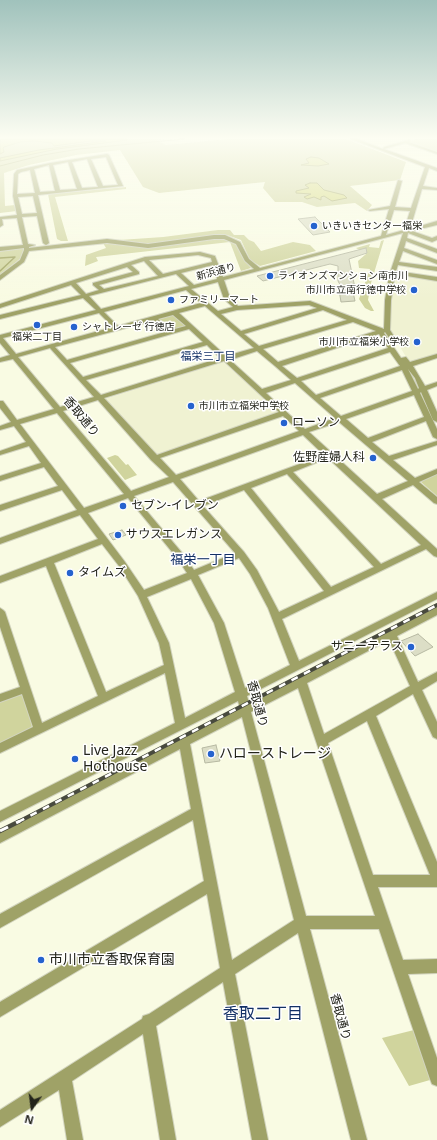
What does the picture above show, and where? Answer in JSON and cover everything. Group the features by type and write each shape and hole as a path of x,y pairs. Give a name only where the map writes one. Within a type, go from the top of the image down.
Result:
{"street":[{"path":"0,278 22,261 27,248 15,192"},
{"path":"15,196 56,192"},
{"path":"383,237 397,192"},
{"path":"406,366 392,348 384,331 388,300 396,263 418,192"},
{"path":"37,194 39,214 46,243"},
{"path":"370,210 392,208 413,210"},
{"path":"0,225 0,218 39,214"},
{"name":"新浜通り","path":"0,338 437,223"},
{"path":"422,227 431,231"},
{"path":"407,231 432,240 437,238"},
{"path":"0,248 27,248 107,241 148,246 214,237 225,237 238,242 247,260 259,270"},
{"path":"404,239 437,251"},
{"path":"27,248 57,242"},
{"path":"401,249 437,262"},
{"path":"0,306 145,259 198,254 212,256 227,298 237,308"},
{"path":"145,259 162,276"},
{"path":"1,316 215,263"},
{"path":"396,263 436,268"},
{"path":"103,291 95,284 137,273 128,265"},
{"path":"177,272 206,304 437,501"},
{"path":"394,272 437,279"},
{"path":"72,283 117,328"},
{"path":"217,313 237,308 267,304 308,303 384,331 406,366 434,417 437,437"},
{"path":"0,360 206,304"},
{"path":"240,333 324,308"},
{"path":"174,312 437,554"},
{"path":"153,318 170,333"},
{"path":"0,428 352,320"},
{"path":"66,362 190,327"},
{"path":"277,365 384,331"},
{"name":"香取通り","path":"0,338 180,556 193,574 224,635 246,711 359,1140"},
{"path":"82,380 208,342"},
{"path":"51,346 174,478 241,554 259,582 277,617 296,667"},
{"path":"262,392 392,348"},
{"path":"316,397 437,356"},
{"path":"0,540 437,384"},
{"path":"0,403 104,540 142,595 161,634 181,725"},
{"path":"154,458 284,413"},
{"path":"367,441 434,417"},
{"path":"0,453 31,443"},
{"path":"388,460 437,443"},
{"path":"198,505 330,455"},
{"path":"0,479 46,464"},
{"path":"288,471 380,568"},
{"path":"376,498 437,471"},
{"path":"0,508 63,486"},
{"path":"246,487 330,592"},
{"path":"0,580 104,540"},
{"path":"277,617 428,545"},
{"path":"142,595 241,554"},
{"path":"50,561 104,699"},
{"path":"0,817 437,595"},
{"path":"0,837 437,611"},
{"path":"0,612 39,730"},
{"path":"391,635 437,734"},
{"path":"0,748 169,667"},
{"path":"322,741 437,676"},
{"path":"301,682 437,1078"},
{"path":"0,698 25,690"},
{"path":"370,714 437,877"},
{"path":"184,742 260,1140"},
{"path":"0,921 198,810"},
{"path":"370,882 437,881"},
{"path":"0,1010 212,884"},
{"path":"0,1119 302,922 383,922"},
{"path":"398,967 437,966"},
{"path":"148,1022 168,1140"},
{"path":"64,1076 75,1140"}],"shaded area":[{"path":"0,192 5,192 5,206 15,205 17,211 0,213"},
{"path":"98,192 55,197 68,241 61,241 57,239 48,194"},
{"path":"267,192 357,192 372,205 367,211 355,203 317,207 302,202 275,202"},
{"path":"333,192 344,195 347,198 332,201 324,196 321,197 321,200 314,197 307,199 304,197 311,194 296,193"},
{"path":"218,230 230,230 234,235 244,235 249,240 254,242 261,251 293,242 310,245 316,251 260,266 250,260 241,240 227,235 149,244 119,240 163,237"},
{"path":"211,239 228,240 236,244 243,258 251,268 241,271 230,242 96,257 98,261 85,266 86,255 106,248 103,243 148,248"},
{"path":"384,240 371,283 368,300 374,311 371,311 365,308 359,299 370,269 359,268 358,261 366,254 356,248 370,244 369,247 379,248 381,241"},
{"path":"24,246 21,258 0,275 0,249"},
{"path":"395,274 437,280 437,354 409,362 390,330 390,300"},
{"path":"174,315 186,326 185,327 171,331 157,320"},
{"name":"市川市立福栄中学校","path":"223,362 279,411 278,413 157,455 154,454 105,399"},
{"path":"115,455 118,456 126,465 128,464 137,475 125,480 107,458"},
{"path":"437,473 437,496 421,482"},
{"path":"19,694 23,695 32,726 30,730 0,745 0,701"},
{"path":"414,1030 430,1080 409,1086 382,1038"}],"building":[{"name":"いきいきセンター福栄","path":"315,217 330,232 313,235 298,219"},
{"name":"ライオンズマンション南市川","path":"366,248 367,253 349,259 355,288 355,292 353,292 355,301 341,302 339,290 343,290 338,281 338,266 330,264 263,281 257,276"},
{"name":"サウスエレガンス","path":"122,530 126,535 113,540 109,534"},
{"path":"418,634 433,647 415,656 401,641"},
{"name":"ハローストレージ","path":"216,745 220,761 205,763 202,748"}],"waterway":[{"path":"0,258 15,257 0,271"}],"railway":[{"path":"18,822 437,605"},
{"path":"0,831 18,822"}],"place":[{"name":"いきいきセンター福栄","path":"314,226"},
{"name":"ライオンズマンション南市川","path":"270,276"},
{"name":"市川市立南行徳中学校","path":"414,290"},
{"name":"ファミリーマート","path":"171,300"},
{"name":"福栄二丁目","path":"37,325"},
{"name":"シャトレーゼ 行徳店","path":"74,327"},
{"name":"市川市立福栄小学校","path":"417,342"},
{"name":"市川市立福栄中学校","path":"191,406"},
{"name":"ローソン","path":"284,423"},
{"name":"佐野産婦人科","path":"373,458"},
{"name":"セブン-イレブン","path":"123,506"},
{"name":"サウスエレガンス","path":"118,535"},
{"name":"タイムズ","path":"70,573"},
{"name":"サニーテラス","path":"411,647"},
{"name":"ハローストレージ","path":"211,754"},
{"name":"Live Jazz Hothouse","path":"75,759"},
{"name":"市川市立香取保育園","path":"41,960"}],"district":[{"name":"福栄三丁目","path":"208,357"},
{"name":"福栄一丁目","path":"203,560"},
{"name":"香取二丁目","path":"263,1014"}]}
